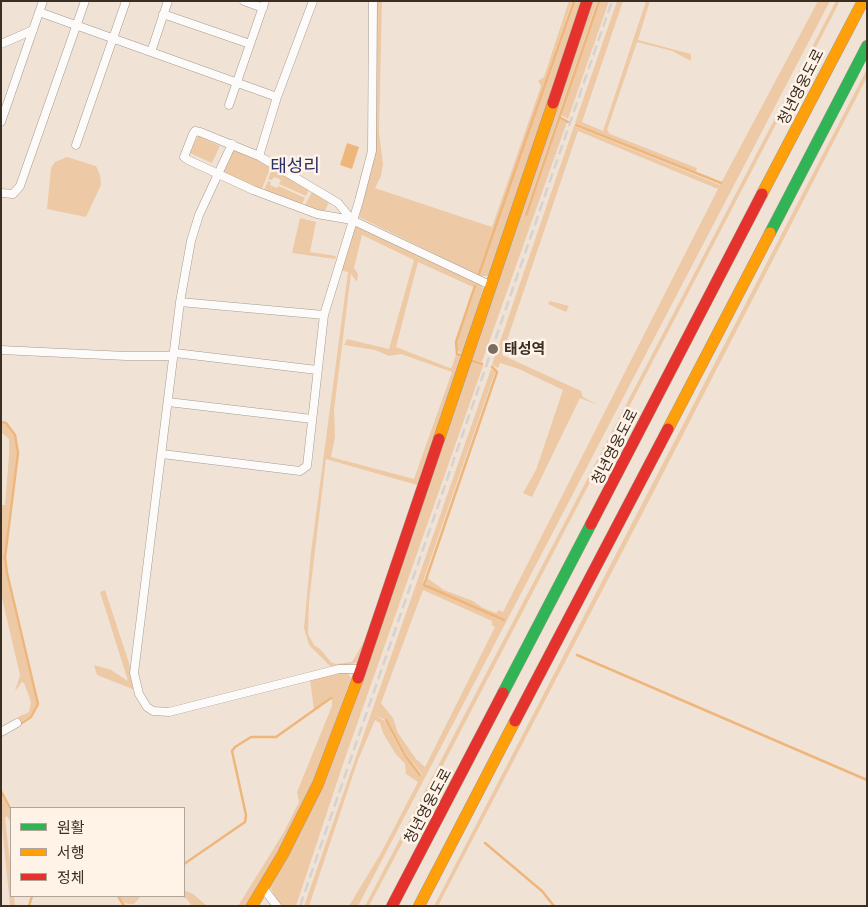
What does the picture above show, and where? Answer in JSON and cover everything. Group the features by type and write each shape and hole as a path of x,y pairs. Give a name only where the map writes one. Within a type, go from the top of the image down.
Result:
{"main road":[{"path":"252,906 283,854 318,784 360,669 587,1"},
{"name":"청년영웅도로","path":"392,906 863,1"},
{"path":"419,906 867,46"}],"street":[{"path":"1,122 43,1"},
{"path":"1,193 13,194 17,192 85,1"},
{"path":"76,145 126,1"},
{"path":"151,52 168,1"},
{"path":"229,105 264,4 244,1"},
{"path":"259,156 277,97 313,1"},
{"path":"162,454 300,471 307,466 324,315 359,202 372,151 373,1"},
{"path":"39,12 277,97"},
{"path":"163,14 250,44"},
{"path":"1,44 33,30"},
{"path":"352,220 338,203 259,156 200,132 195,131 193,134 184,157 218,174 317,214 352,220 490,285"},
{"path":"232,144 200,215 192,241 180,302 134,673 139,694 147,707 153,711 169,712 339,669 360,669"},
{"path":"180,302 324,315"},
{"path":"1,350 126,356 170,356 175,353 317,370"},
{"path":"168,402 312,419"},
{"path":"1,732 17,723"},
{"path":"263,888 277,906"}],"shaded area":[{"path":"377,1 382,1 379,132 383,164 381,176 375,188 492,227 541,86 538,81 544,77 569,1 572,1 480,273 574,1 583,1 489,276 480,276 359,217 374,160"},
{"path":"592,1 597,1 524,216 526,216 560,119 567,122 482,362 475,360 470,358"},
{"path":"600,1 609,1 568,119 561,115"},
{"path":"617,1 623,1 582,122 603,131 646,1 650,1 638,40 691,54 691,61 672,51 637,42 607,130 610,134 697,168 696,172 575,123"},
{"path":"818,1 830,1 358,906 349,906 381,853 418,782 406,774 405,764 395,753 383,733 380,723 375,720 358,760 309,906 304,906 491,369 495,372 423,585 503,621 504,619 432,588 426,584 427,578 444,590 473,601 483,608 496,613 499,610 503,612 718,189 578,131 502,355 581,391 583,397 598,405 580,398 532,497 523,493 536,470 563,390 519,369 500,363 498,368 492,365 574,126 720,185","holes":["423,590 492,621 492,625 495,627 425,767 416,759 398,733 393,718 381,703","376,716 386,720 405,753 422,774 421,776 402,754 385,721"]},
{"path":"836,1 840,1 415,819 369,906 365,906"},
{"path":"867,69 867,77 653,493 438,906 434,906"},
{"path":"198,136 220,146 212,163 190,153"},
{"path":"347,143 359,147 352,169 340,165"},
{"path":"234,148 271,166 262,189 223,173"},
{"path":"67,157 96,166 100,175 101,185 86,217 47,209 51,168 55,162"},
{"path":"273,168 309,190 306,196 279,184 281,180 274,177 272,180 268,179"},
{"path":"268,181 271,182 270,185 277,188 279,186 305,198 302,204 264,190"},
{"path":"312,192 329,203 324,212 305,205"},
{"path":"300,218 316,222 310,252 336,256 335,259 292,253"},
{"path":"356,226 480,284 483,289 462,355 456,348 457,342 476,287 418,262 396,347 450,368 456,354 461,358 417,485 326,459 309,601 308,634 314,645 331,662 336,664 352,662 365,640 356,663 336,667 330,666 309,645 304,628 311,552 348,272 339,270 345,261 352,232","holes":["362,235 414,260 389,349 347,339 344,345 375,350 389,356 401,354 452,372 414,479 331,457 335,437 334,410 351,274 357,282 358,274 354,268"]},
{"path":"550,301 569,306 566,312 548,304"},
{"path":"469,361 483,366 342,767 296,906 280,906 270,887 289,853"},
{"path":"1,423 5,424 14,435 17,453 4,557 6,573 37,704 30,716 19,723 16,720 18,717 29,712 31,702 24,683 22,682 15,691 20,675 1,594 1,505 5,505 9,439 1,432"},
{"path":"105,590 129,663 135,690 97,675 94,665 111,670 128,681 100,592"},
{"path":"335,671 347,672 351,678 311,788 289,833 246,906 238,906 284,832 299,802 297,792 332,706 330,697 314,710 310,679"},
{"path":"1,794 10,811 10,821 7,816 5,818 10,862 10,897 14,897 15,906 10,905 1,817"},
{"path":"185,890 193,894 207,906 192,906 187,899 182,897 185,897"},
{"path":"120,897 140,897 134,904 124,903"}],"waterway":[{"path":"479,274 574,1"},
{"path":"526,215 599,1"},
{"path":"559,117 568,122"},
{"path":"576,125 721,183"},
{"path":"463,356 457,354 456,342 475,286"},
{"path":"470,360 482,364"},
{"path":"492,367 497,372 424,585 504,620"},
{"path":"1,422 6,423 15,435 18,453 5,557 7,573 38,704 31,717 19,725"},
{"path":"577,655 867,780"},
{"path":"185,863 245,822 246,815 232,751 235,747 251,737 276,737 331,698"},
{"path":"386,720 404,754 420,775"},
{"path":"1,791 10,808"},
{"path":"485,843 542,891 554,906"},
{"path":"29,906 32,897"},
{"path":"119,897 124,906"}],"railway":[{"path":"300,906 612,1"}],"traffic: fast":[{"path":"770,233 867,46"},
{"path":"503,693 591,524"}],"traffic: slow":[{"path":"762,194 863,1"},
{"path":"439,439 553,103"},
{"path":"668,429 770,233"},
{"path":"252,906 283,854 318,784 358,678"},
{"path":"419,906 515,721"}],"traffic: jam":[{"path":"553,103 587,1"},
{"path":"591,524 762,194"},
{"path":"515,721 668,429"},
{"path":"358,678 439,439"},
{"path":"392,906 503,693"}],"place":[{"name":"태성역","path":"493,349"}],"district":[{"name":"태성리","path":"295,166"}]}
